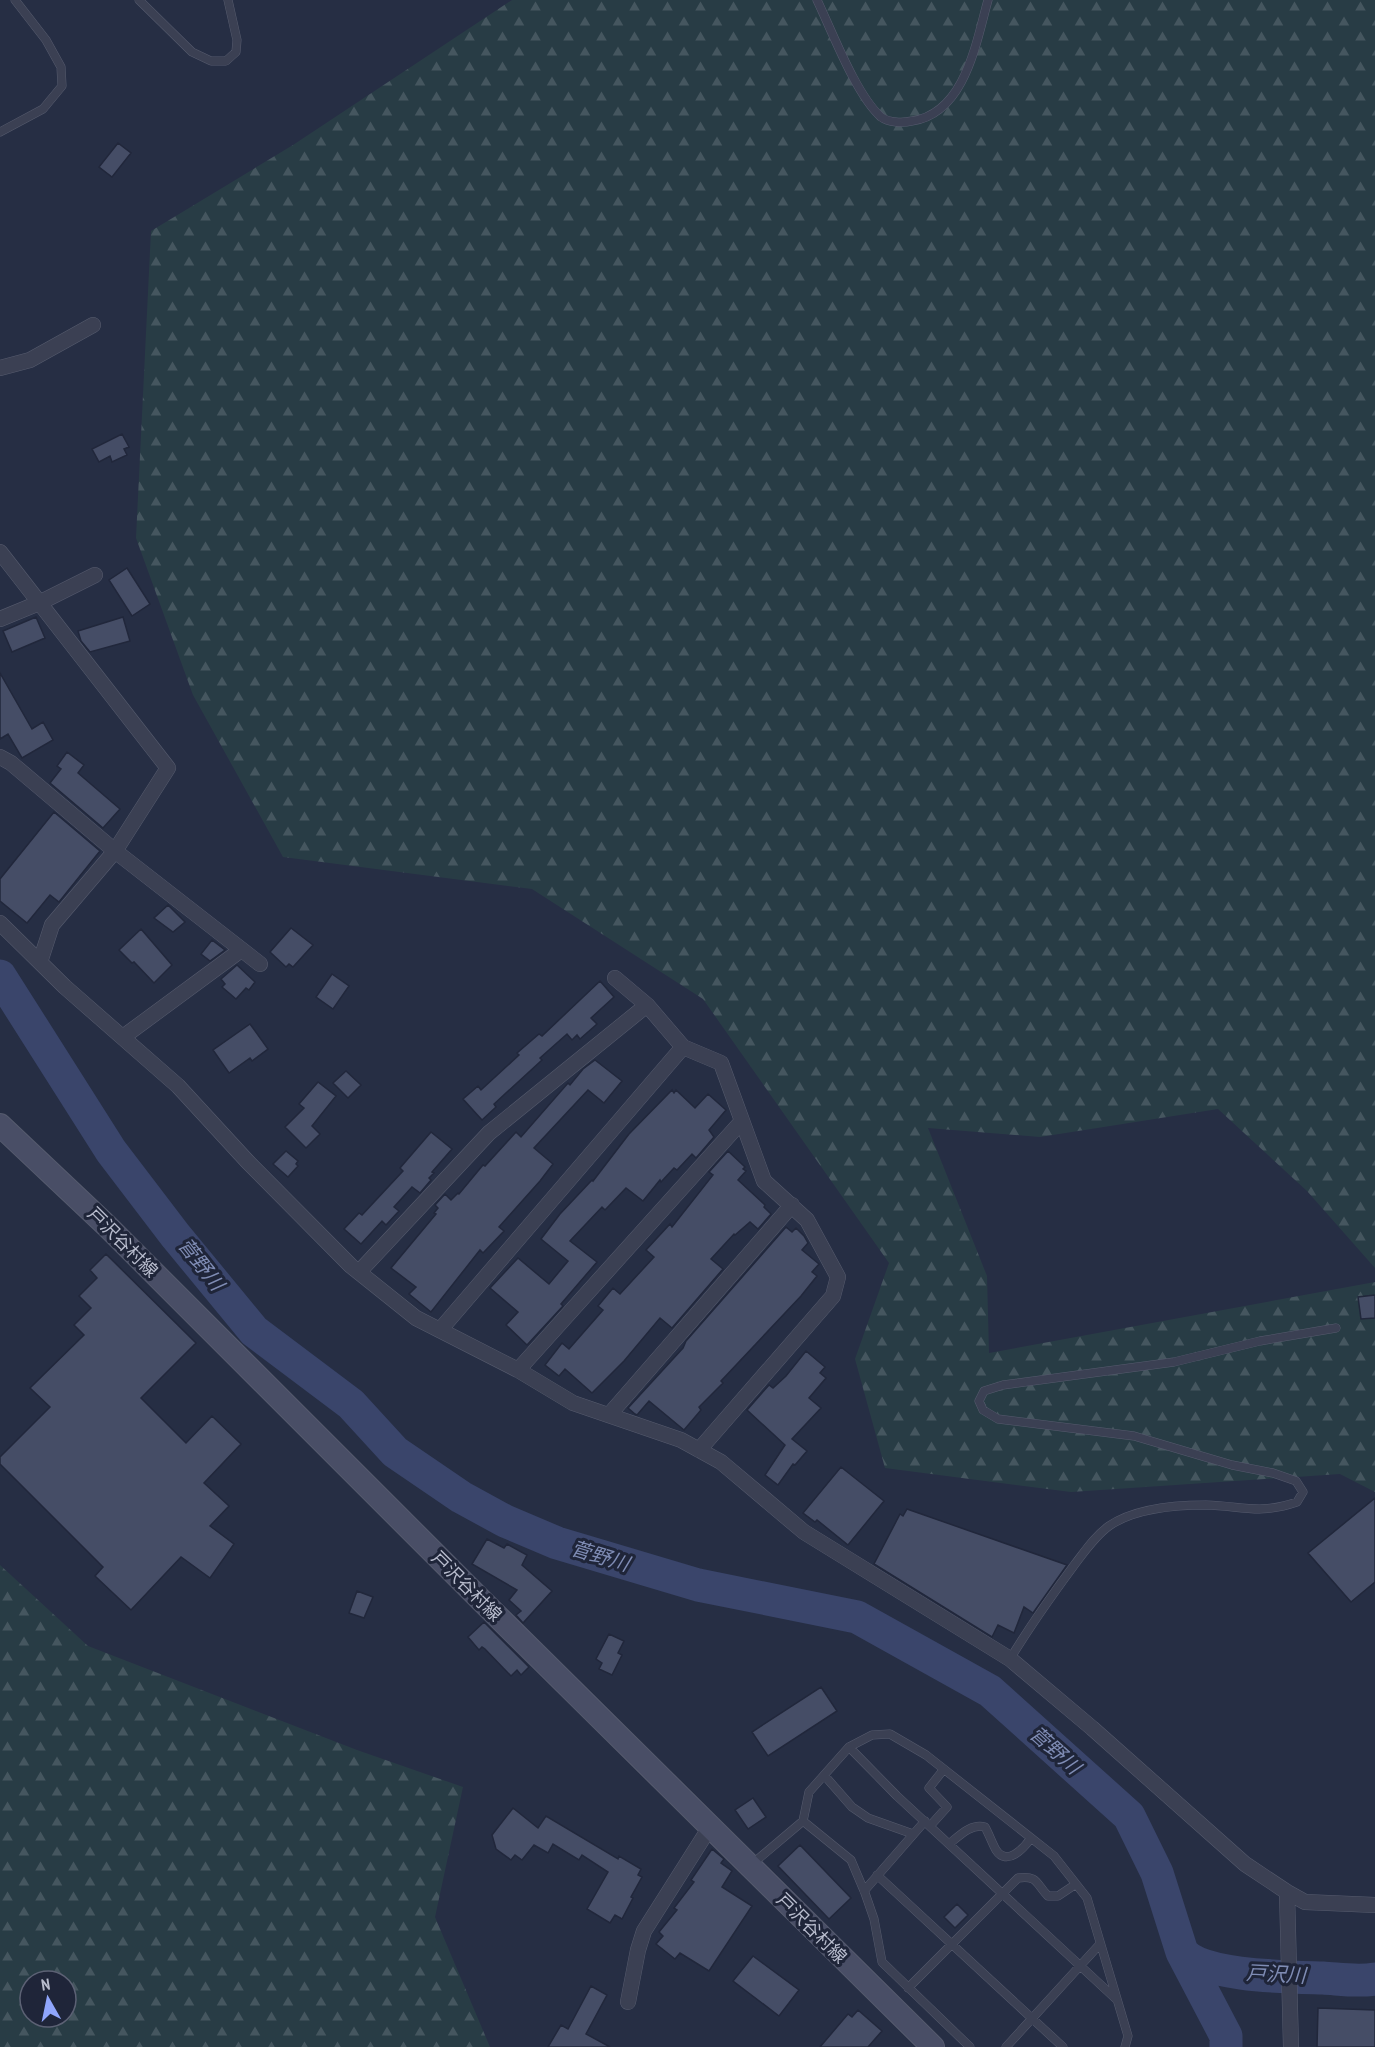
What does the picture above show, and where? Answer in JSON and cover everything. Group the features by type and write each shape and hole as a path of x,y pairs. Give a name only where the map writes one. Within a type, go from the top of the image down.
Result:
{"main road":[{"name":"戸沢谷村線","path":"0,1125 107,1226 933,2047"}],"street":[{"path":"0,368 30,360 93,325"},
{"path":"0,552 168,768 115,851 52,925 40,962"},
{"path":"0,619 39,603 95,575"},
{"path":"0,757 11,763 115,851 260,964"},
{"path":"0,923 178,1086 247,1161 358,1272 416,1318 518,1370 573,1403 681,1440 721,1462 804,1533 1010,1659 1092,1728 1245,1864 1305,1902 1375,1905"},
{"path":"123,1037 241,950"},
{"path":"615,978 647,1005 683,1047 721,1063 764,1181 807,1220 837,1276 833,1296 699,1450"},
{"path":"358,1272 489,1133 647,1005"},
{"path":"440,1330 683,1047"},
{"path":"518,1370 742,1120"},
{"path":"609,1415 792,1205"},
{"path":"628,2002 638,1950 645,1931 710,1827"},
{"path":"1287,1892 1291,2044"}],"lane":[{"path":"0,132 43,109 62,86 61,67 46,40 15,0"},
{"path":"139,0 192,52 211,62 226,61 236,52 237,40 228,0"},
{"path":"817,0 846,62 870,105 884,119 902,123 920,120 937,112 968,74 988,0"},
{"path":"1010,1659 1036,1616 1092,1542 1109,1526 1138,1513 1172,1507 1207,1505 1258,1510 1280,1508 1297,1502 1302,1492 1296,1481 1273,1473 1232,1465 1134,1436 998,1419 983,1410 979,1401 984,1390 1003,1385 1174,1362 1260,1341 1336,1328"},
{"path":"750,1866 803,1821 809,1792 849,1747 872,1735 890,1734 926,1755 1054,1856 1087,1898 1128,2036 1125,2047"},
{"path":"849,1747 927,1824 1117,2000"},
{"path":"864,1891 913,1834 946,1807 929,1788 944,1769"},
{"path":"824,1775 852,1808 868,1818 913,1834"},
{"path":"803,1821 851,1860 873,1919 882,1962 970,2047"},
{"path":"950,1844 964,1831 979,1825 985,1827 997,1851 1004,1856 1013,1856 1031,1838"},
{"path":"877,1875 1063,2047"},
{"path":"909,1988 1018,1878 1029,1876 1036,1880 1048,1896 1058,1896 1076,1884"},
{"path":"1006,2047 1100,1944"}],"green space":[{"path":"512,0 1375,0 1375,1268 1307,1191 1218,1109 1040,1137 928,1128 987,1276 989,1353 1375,1282 1375,1492 1340,1474 1071,1492 885,1468 855,1359 889,1263 703,999 532,889 283,857 193,695 136,538 151,231 293,145"},
{"path":"0,1565 88,1646 357,1750 463,1787 435,1917 490,2047 0,2047"}],"building":[{"path":"118,143 131,153 112,177 99,167"},
{"path":"122,434 129,447 124,449 127,455 112,462 110,456 99,462 92,449"},
{"path":"127,568 150,604 132,616 109,580"},
{"path":"36,617 45,638 12,652 3,631"},
{"path":"123,617 130,641 90,652 81,641 78,631"},
{"path":"0,673 32,729 43,722 53,740 22,758 8,734 0,739"},
{"path":"67,752 84,765 78,773 120,809 103,828 50,783 61,769 57,766"},
{"path":"54,812 100,851 59,902 50,895 27,923 0,901 0,879"},
{"path":"168,905 185,922 173,932 154,918"},
{"path":"291,928 313,945 293,967 289,964 286,967 270,952"},
{"path":"141,929 172,965 154,983 119,950"},
{"path":"212,940 225,950 210,961 201,954"},
{"path":"237,965 255,982 249,990 246,988 236,999 222,987 225,984 221,979"},
{"path":"332,974 349,986 333,1009 316,997"},
{"path":"600,981 614,997 591,1018 597,1024 580,1039 577,1035 572,1040 567,1034 494,1104 496,1107 482,1120 463,1099 478,1086 481,1090 519,1055 517,1053 539,1034 542,1036"},
{"path":"250,1024 268,1049 252,1061 250,1058 229,1073 213,1050"},
{"path":"595,1060 622,1081 604,1103 588,1090 534,1148 553,1164 499,1227 504,1231 483,1253 480,1250 431,1312 409,1294 416,1287 391,1268 436,1214 434,1213 438,1208 435,1205 445,1194 451,1200 459,1194 483,1165 485,1166 516,1132 521,1137 568,1083 570,1085 583,1069"},
{"path":"346,1071 361,1085 348,1098 333,1083"},
{"path":"318,1082 336,1096 312,1126 320,1134 306,1148 285,1127 304,1108 299,1104"},
{"path":"672,1090 674,1093 676,1090 695,1108 708,1094 726,1110 709,1130 714,1137 696,1158 692,1154 677,1170 674,1168 661,1182 660,1180 643,1201 626,1188 605,1210 602,1207 570,1241 597,1262 561,1304 563,1306 527,1345 506,1325 518,1312 490,1288 518,1258 549,1284 568,1261 541,1239 560,1214 593,1181 629,1134"},
{"path":"431,1132 452,1149 432,1172 434,1173 429,1178 431,1180 420,1193 412,1187 394,1207 399,1211 386,1225 382,1221 361,1244 344,1229 359,1213 362,1215 403,1171 400,1168"},
{"path":"286,1151 298,1161 296,1164 298,1166 288,1177 273,1164"},
{"path":"728,1151 745,1167 743,1169 746,1171 738,1180 765,1205 764,1207 771,1214 758,1229 750,1222 734,1234 711,1259 723,1269 672,1328 660,1318 624,1361 592,1393 565,1369 559,1376 545,1365 562,1343 569,1349 603,1310 598,1306 613,1288 620,1294 654,1257 646,1250 670,1224 672,1227 713,1175 709,1172"},
{"path":"786,1227 792,1232 796,1228 804,1236 808,1243 802,1250 819,1264 812,1272 817,1276 801,1296 721,1381 723,1383 699,1407 701,1410 684,1430 649,1401 637,1415 635,1414 628,1408 683,1348 686,1341"},
{"path":"106,1254 196,1343 141,1398 186,1443 212,1416 241,1444 204,1483 229,1506 210,1526 234,1544 210,1578 181,1557 131,1610 95,1576 103,1567 0,1464 0,1457 50,1407 30,1388 84,1335 74,1325 91,1308 79,1296 97,1278 90,1270"},
{"path":"1375,1295 1375,1318 1361,1319 1358,1297"},
{"path":"806,1351 825,1367 820,1373 826,1378 809,1398 821,1408 792,1439 807,1451 795,1465 793,1464 778,1485 765,1475 785,1445 747,1410 769,1385 773,1388 786,1376"},
{"path":"841,1467 884,1501 848,1545 817,1520 815,1522 803,1513"},
{"path":"1375,1498 1375,1582 1351,1602 1308,1553"},
{"path":"907,1509 1067,1565 1033,1613 1024,1607 1014,1633 998,1625 992,1637 874,1564 900,1514 903,1516"},
{"path":"487,1539 504,1548 507,1544 527,1555 522,1565 552,1591 523,1623 516,1615 521,1611 509,1600 517,1590 472,1564"},
{"path":"357,1591 373,1597 364,1618 349,1613"},
{"path":"484,1622 529,1667 521,1675 517,1670 511,1676 485,1649 482,1647 479,1650 468,1637"},
{"path":"609,1634 624,1641 618,1653 622,1655 612,1675 599,1669 602,1663 596,1659"},
{"path":"821,1687 837,1711 768,1756 752,1732"},
{"path":"753,1798 766,1817 748,1829 735,1810"},
{"path":"513,1808 538,1828 546,1816 618,1859 619,1856 641,1869 638,1875 642,1877 622,1919 615,1915 610,1923 587,1909 608,1872 582,1855 579,1860 553,1844 548,1853 534,1845 522,1860 515,1855 511,1860 496,1849 492,1835"},
{"path":"800,1845 851,1898 829,1919 778,1866"},
{"path":"712,1849 724,1859 721,1863 732,1871 722,1887 752,1906 709,1971 680,1953 675,1959 656,1944 663,1936 659,1932 677,1910 674,1908 694,1882 691,1880"},
{"path":"957,1904 968,1915 955,1928 944,1917"},
{"path":"753,1956 799,1990 779,2016 733,1981"},
{"path":"591,1986 607,1995 586,2034 610,2047 548,2047 561,2025 568,2029"},
{"path":"1318,2008 1375,2010 1375,2047 1317,2047"},
{"path":"858,2010 882,2031 868,2047 820,2047 848,2014 852,2017"}],"waterway":[{"name":"菅野川","path":"0,976 111,1151 175,1235 254,1331 351,1404 395,1452 461,1497 505,1521 557,1543 698,1585 857,1617 990,1691 1129,1816 1157,1873 1182,1952 1226,2036 1226,2047"},
{"name":"戸沢川","path":"1182,1952 1193,1960 1208,1966 1248,1974 1375,1979"}]}
